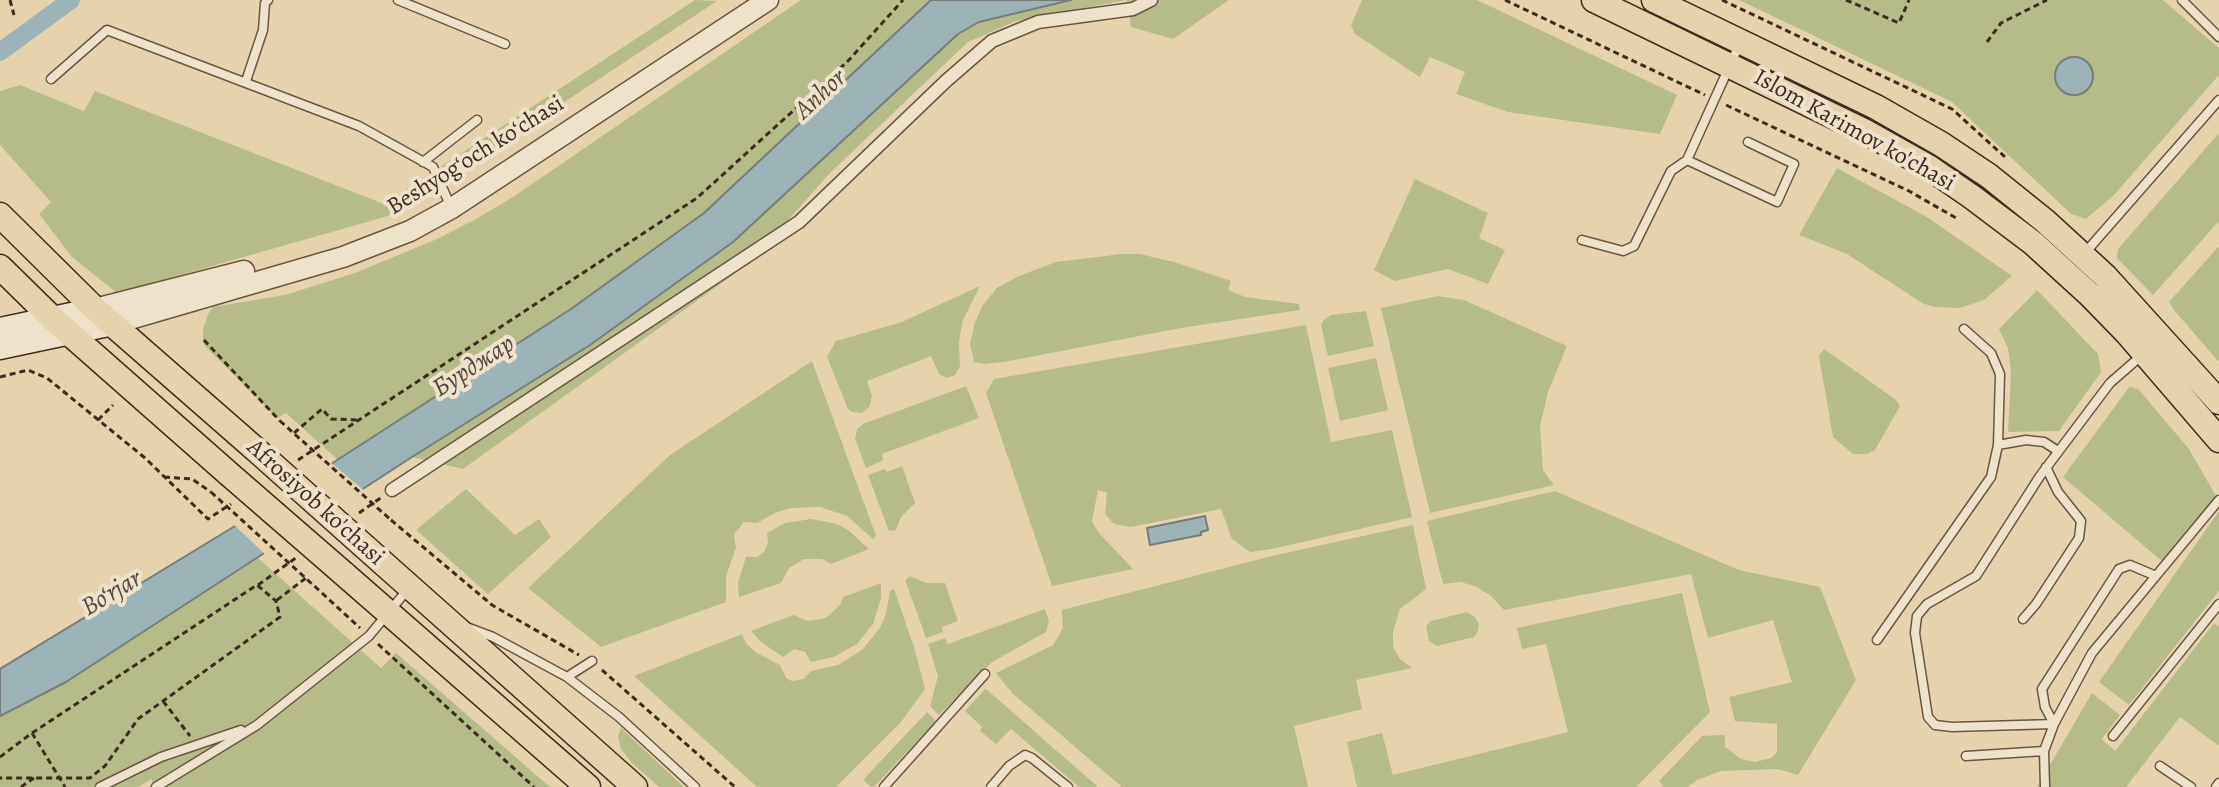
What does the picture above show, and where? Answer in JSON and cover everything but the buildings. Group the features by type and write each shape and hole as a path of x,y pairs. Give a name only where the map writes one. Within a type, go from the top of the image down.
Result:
{"main road":[{"name":"Islom Karimov ko'chasi","path":"1594,0 1864,131 1930,168 2075,264 2145,317 2219,402"},
{"name":"Islom Karimov ko'chasi","path":"1654,0 1876,107 1941,144 2004,187 2075,264 2219,440"},
{"name":"Afrosiyob ko'chasi","path":"0,215 104,316 635,787"},
{"name":"Afrosiyob ko'chasi","path":"0,267 60,326 588,787"},
{"name":"Beshyogʻoch koʻchasi","path":"0,348 60,326 104,316"},
{"name":"Beshyogʻoch koʻchasi","path":"0,329 60,326"}],"street":[{"path":"392,490 799,222 992,41 1038,22 1133,9 1151,0"},
{"name":"Beshyogʻoch koʻchasi","path":"104,316 343,257 410,231 761,1"}],"lane":[{"path":"246,81 263,30 265,3 268,0"},
{"path":"398,0 505,44"},
{"path":"2182,0 2219,37"},
{"path":"51,79 107,30 359,126 433,167 450,203"},
{"path":"1582,240 1623,251 1634,246 1671,171 1687,160 1740,42"},
{"path":"2075,264 2219,100"},
{"path":"423,162 477,120"},
{"path":"1687,160 1777,202 1794,164 1748,142"},
{"path":"1877,640 1991,477 1998,445 1996,420 2000,405 2000,374 1991,353 1964,329"},
{"path":"2054,724 1935,725 1928,717 1915,633 1917,616 1927,604 1976,576 2058,451 2110,383 2145,353"},
{"path":"1998,445 2026,440 2044,442 2058,451"},
{"path":"2023,619 2079,538 2081,521 2058,492 2046,467"},
{"path":"2045,787 2044,751 2054,724 2092,653 2219,500"},
{"path":"2054,724 2045,707 2042,689 2119,569 2130,565 2156,576"},
{"path":"156,787 257,725 369,636 410,587"},
{"path":"2113,736 2217,610"},
{"path":"446,619 493,637 567,677 619,717 695,787"},
{"path":"567,677 592,661"},
{"path":"884,787 985,674"},
{"path":"100,787 161,757 257,725"},
{"path":"1966,756 2044,751"},
{"path":"991,787 1009,766 1025,755 1068,787"},
{"path":"2160,766 2191,787"}],"path":[{"path":"10,0 14,15"},
{"path":"294,433 322,409 331,419 357,420 388,403 697,198 848,61 903,0"},
{"path":"1505,0 1909,191 1956,218"},
{"path":"1722,0 1952,109 2005,157"},
{"path":"1846,0 1899,23 1909,0"},
{"path":"1987,42 2001,23 2047,0"},
{"path":"204,340 280,421 391,520 492,605 592,661 735,787"},
{"path":"0,377 28,370 47,378 164,477 208,519"},
{"path":"98,420 113,405"},
{"path":"164,477 192,479 211,492 534,787"},
{"path":"276,601 306,578"},
{"path":"0,757 257,585 276,601 280,617 138,719 105,766 90,778 0,778"},
{"path":"163,701 198,745"},
{"path":"32,733 65,787"},
{"path":"21,787 34,778"}],"green space":[{"path":"695,0 717,1 395,214 117,293 72,257 39,214 51,202 0,145 0,91 20,85 84,111 95,91 384,204"},
{"path":"801,0 931,0 704,213 571,309 338,460 286,413 277,418 203,344 203,329 213,307 285,295 355,273 476,219 513,197"},
{"path":"1071,0 1126,0 1016,21 968,42 830,173 751,262 463,469 412,457 590,345 958,34 979,22"},
{"path":"1127,0 1229,0 1173,39 1131,27"},
{"path":"1362,0 1477,0 1677,95 1660,134 1508,112 1456,94 1465,72 1430,57 1420,77 1355,34 1351,25"},
{"path":"1739,0 2163,0 2219,48 2219,75 2114,195 2086,219 2071,214 1952,102"},
{"path":"2219,133 2219,221 2153,295 2117,258 2118,249"},
{"path":"1837,168 1927,217 2012,276 1984,300 1959,308 1934,307 1922,303 1847,254 1799,235"},
{"path":"1415,179 1488,213 1479,238 1505,250 1488,284 1448,269 1395,281 1374,270"},
{"path":"2219,246 2219,362 2169,302"},
{"path":"1140,254 1174,262 1231,281 1228,290 1245,297 1299,304 1300,310 1181,328 1004,362 974,362 970,344 975,322 983,305 997,288 1056,262"},
{"path":"980,286 962,322 960,367 955,375 947,378 939,374 931,356 867,381 872,396 870,406 862,413 848,409 827,357 836,341 902,322"},
{"path":"2037,290 2098,354 2101,372 2059,431 2008,432 2011,372 2008,348 1999,329"},
{"path":"1438,296 1464,300 1567,346 1548,392 1540,426 1543,470 1554,485 1430,513 1381,308"},
{"path":"1366,311 1374,346 1328,356 1321,325 1324,320 1331,315"},
{"path":"1306,325 1331,442 1392,430 1412,517 1250,552 1232,539 1221,509 1131,527 1114,524 1105,514 1107,493 1098,490 1092,521 1098,532 1133,569 1052,586 986,393 994,379"},
{"path":"1824,349 1895,399 1900,406 1875,450 1867,454 1853,454 1833,437 1819,356"},
{"path":"1376,358 1388,410 1340,421 1328,368"},
{"path":"812,361 876,536 873,539 847,516 820,507 791,508 757,523 744,522 734,534 736,548 726,576 726,602 601,647 528,588 670,455"},
{"path":"966,386 979,418 882,454 883,460 866,468 855,439 857,429 863,424"},
{"path":"2130,386 2139,390 2189,449 2216,496 2164,563 2063,477"},
{"path":"902,466 915,503 901,517 896,530 889,531 868,475"},
{"path":"466,489 515,535 539,519 551,537 488,594 416,530"},
{"path":"1555,491 1739,570 1820,587 1856,680 1798,775 1778,769 1721,771 1688,787 1664,787 1659,781 1702,736 1725,735 1725,747 1741,759 1755,762 1771,758 1777,752 1777,724 1735,721 1729,697 1792,682 1773,620 1708,638 1691,574 1504,610 1477,587 1461,582 1443,584 1427,521"},
{"path":"2219,511 2219,591 2129,705 2099,682"},
{"path":"811,519 837,524 869,549 831,564 822,559 804,559 789,568 781,583 739,597 738,583 746,557 757,557 764,552 768,543 767,533 785,523"},
{"path":"1413,525 1426,589 1400,609 1393,632 1393,647 1400,659 1412,668 1356,680 1362,709 1294,726 1308,787 1122,787 1012,693 996,673 1053,645 1063,628 1062,610 1272,556"},
{"path":"258,558 381,668 396,653 550,787 153,787 152,779 138,787 0,787 0,716 66,682"},
{"path":"910,576 926,583 945,583 958,621 942,627 943,632 926,638 905,580"},
{"path":"881,583 881,598 873,624 857,644 834,657 811,662 805,652 794,649 783,657 751,631 793,615 808,621 826,618 840,605 843,597"},
{"path":"894,589 925,689 901,722 836,787 757,787 634,676 742,634 746,643 757,653 780,665 786,678 792,681 804,679 811,671 838,665 862,650 880,628 890,591"},
{"path":"1682,593 1710,712 1636,787 1357,787 1347,742 1382,733 1393,775 1568,732 1546,644 1522,649 1517,628"},
{"path":"1045,609 1049,621 1046,632 992,662 939,715 930,706 938,676 928,644 945,638 948,644"},
{"path":"1467,612 1479,624 1474,637 1437,646 1429,641 1426,626 1431,621"},
{"path":"2214,623 2219,627 2219,746 2180,717 2126,787 2037,787 2092,693 2120,715 2102,739 2115,751"},
{"path":"985,689 1098,787 1079,787 1011,729 996,744 980,731 982,727 965,711"},
{"path":"927,712 936,721 871,787 863,780"},
{"path":"621,728 684,787 659,787 631,762 621,749 618,736"}],"water":[{"name":"Бурджар","path":"931,0 1071,0 979,22 958,34 733,242 590,345 66,682 0,716 0,669 235,526 571,309 704,213"},
{"path":"2074,57 2087,63 2093,76 2087,89 2074,95 2061,89 2055,76 2061,63"},
{"path":"1205,516 1208,530 1201,532 1201,535 1150,545 1147,528"}],"pier":[{"path":"329,461 366,492 268,557 232,523"}],"waterway":[{"name":"Anhor","path":"0,52 71,0"}],"water label":[{"name":"Bo‘rjar","path":"112,594"}]}
